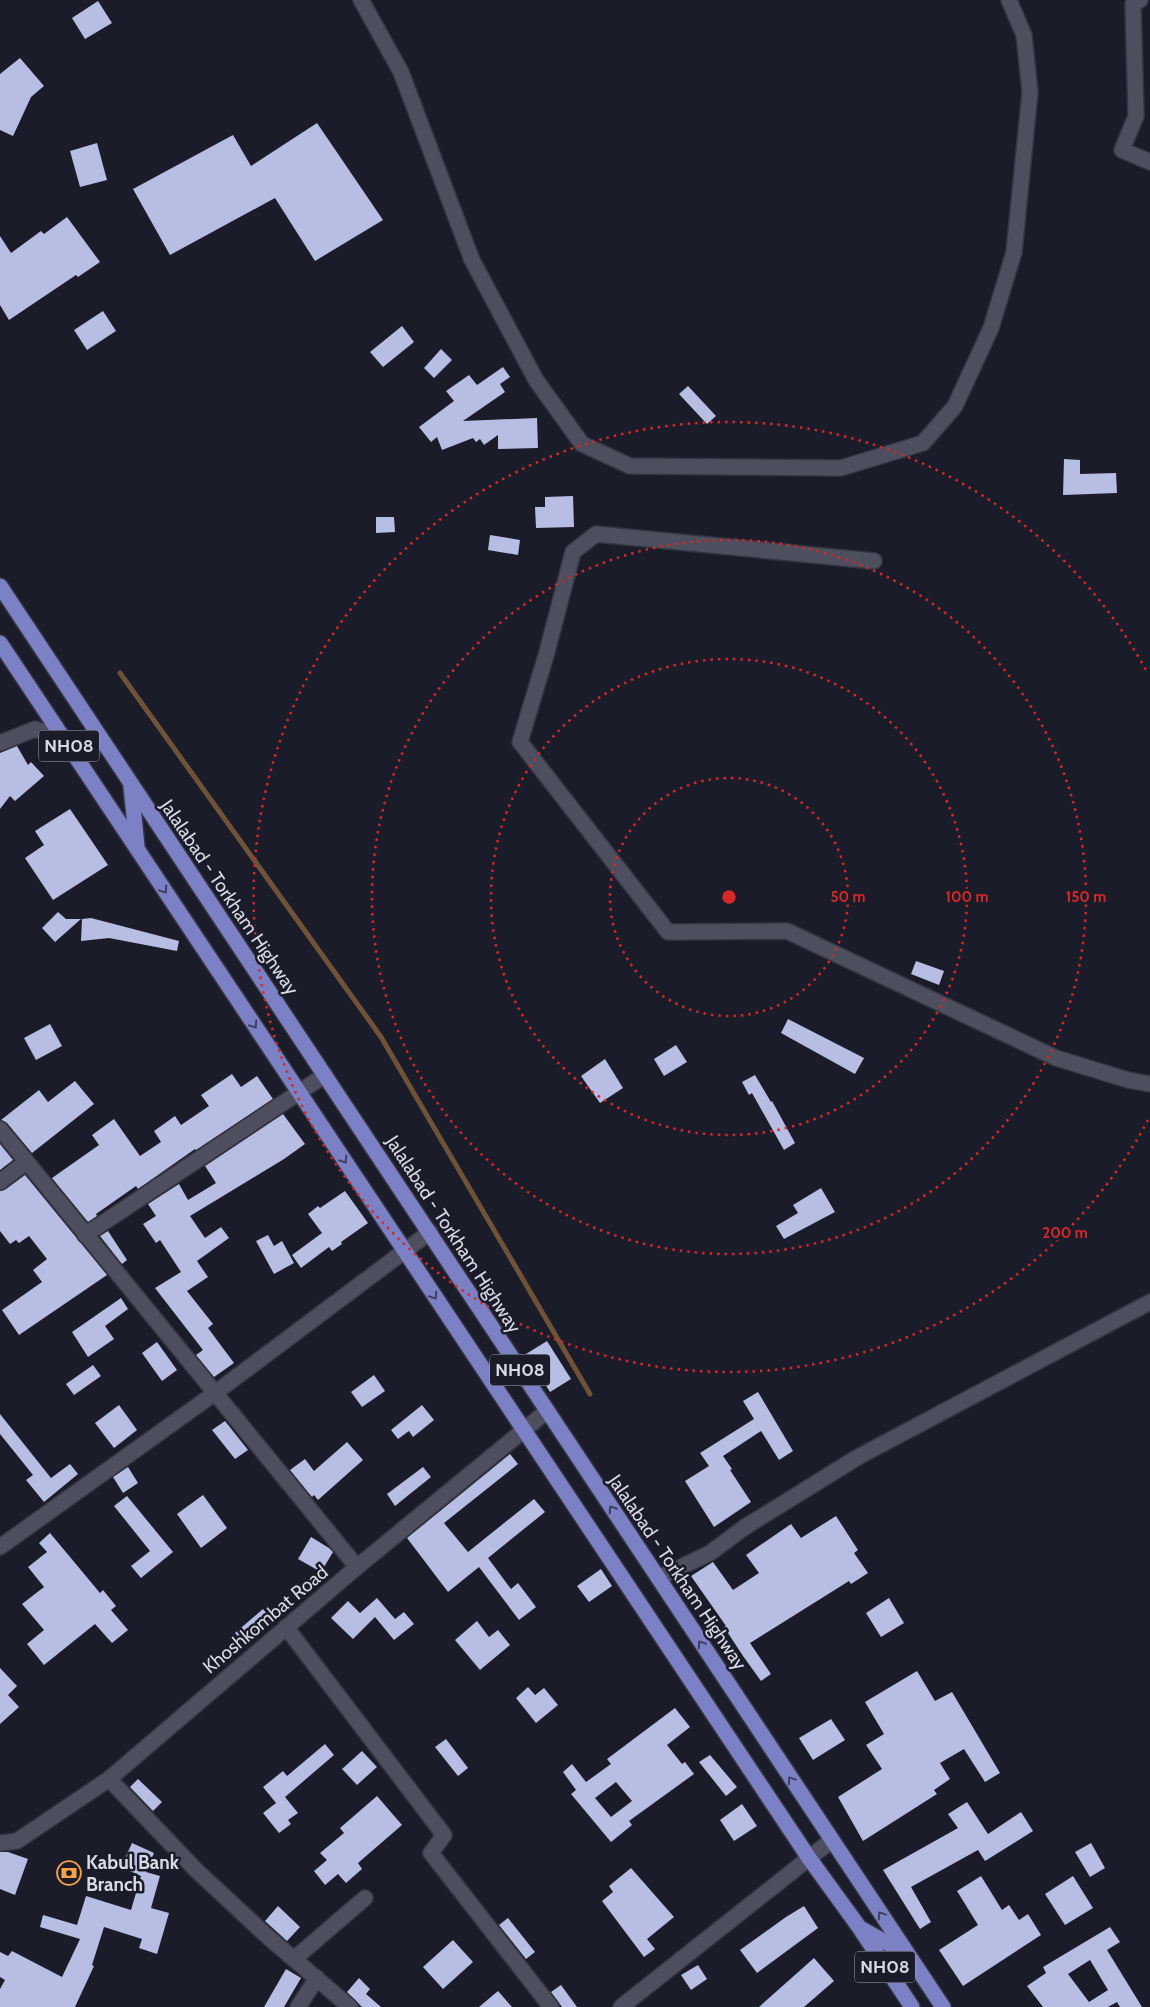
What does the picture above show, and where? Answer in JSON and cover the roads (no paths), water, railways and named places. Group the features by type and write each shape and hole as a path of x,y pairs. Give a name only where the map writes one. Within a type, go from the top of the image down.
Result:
{"highway":[{"name":"Jalalabad - Torkham Highway","path":"3,595 430,1232 943,2007"},
{"name":"Jalalabad - Torkham Highway","path":"0,643 809,1858 859,1927 912,2007"},
{"name":"Jalalabad - Torkham Highway","path":"131,785 137,849"},
{"name":"Jalalabad - Torkham Highway","path":"859,1927 908,1955"}],"street":[{"path":"361,0 401,72 472,260 536,380 582,444 630,466 832,468 842,468 923,444 955,406 991,328 1014,252 1030,92 1024,35 1009,0"},
{"path":"1140,0 1133,4 1136,116 1122,150 1150,162"},
{"path":"874,561 596,534 573,552 547,652 520,742 668,932 786,931 1056,1058 1128,1080 1150,1084"},
{"path":"0,743 35,729 64,738"},
{"path":"85,1235 325,1076"},
{"path":"0,1129 357,1567"},
{"path":"0,1182 26,1162"},
{"path":"0,1547 215,1393 430,1232"},
{"path":"658,1578 710,1553 746,1527 858,1457 1150,1302"},
{"name":"Khoshkombat Road","path":"0,1843 17,1841 109,1779 357,1567 547,1411"},
{"path":"286,1628 444,1835 431,1853 551,2007"},
{"path":"109,1779 196,1870 268,1938 350,2007"},
{"path":"621,2007 832,1840"},
{"path":"294,1959 365,1898"},
{"path":"298,2007 317,1978"}],"waterway":[{"path":"120,673 381,1037 590,1394"}],"place":[{"name":"Kabul Bank Branch","path":"69,1873"}]}
